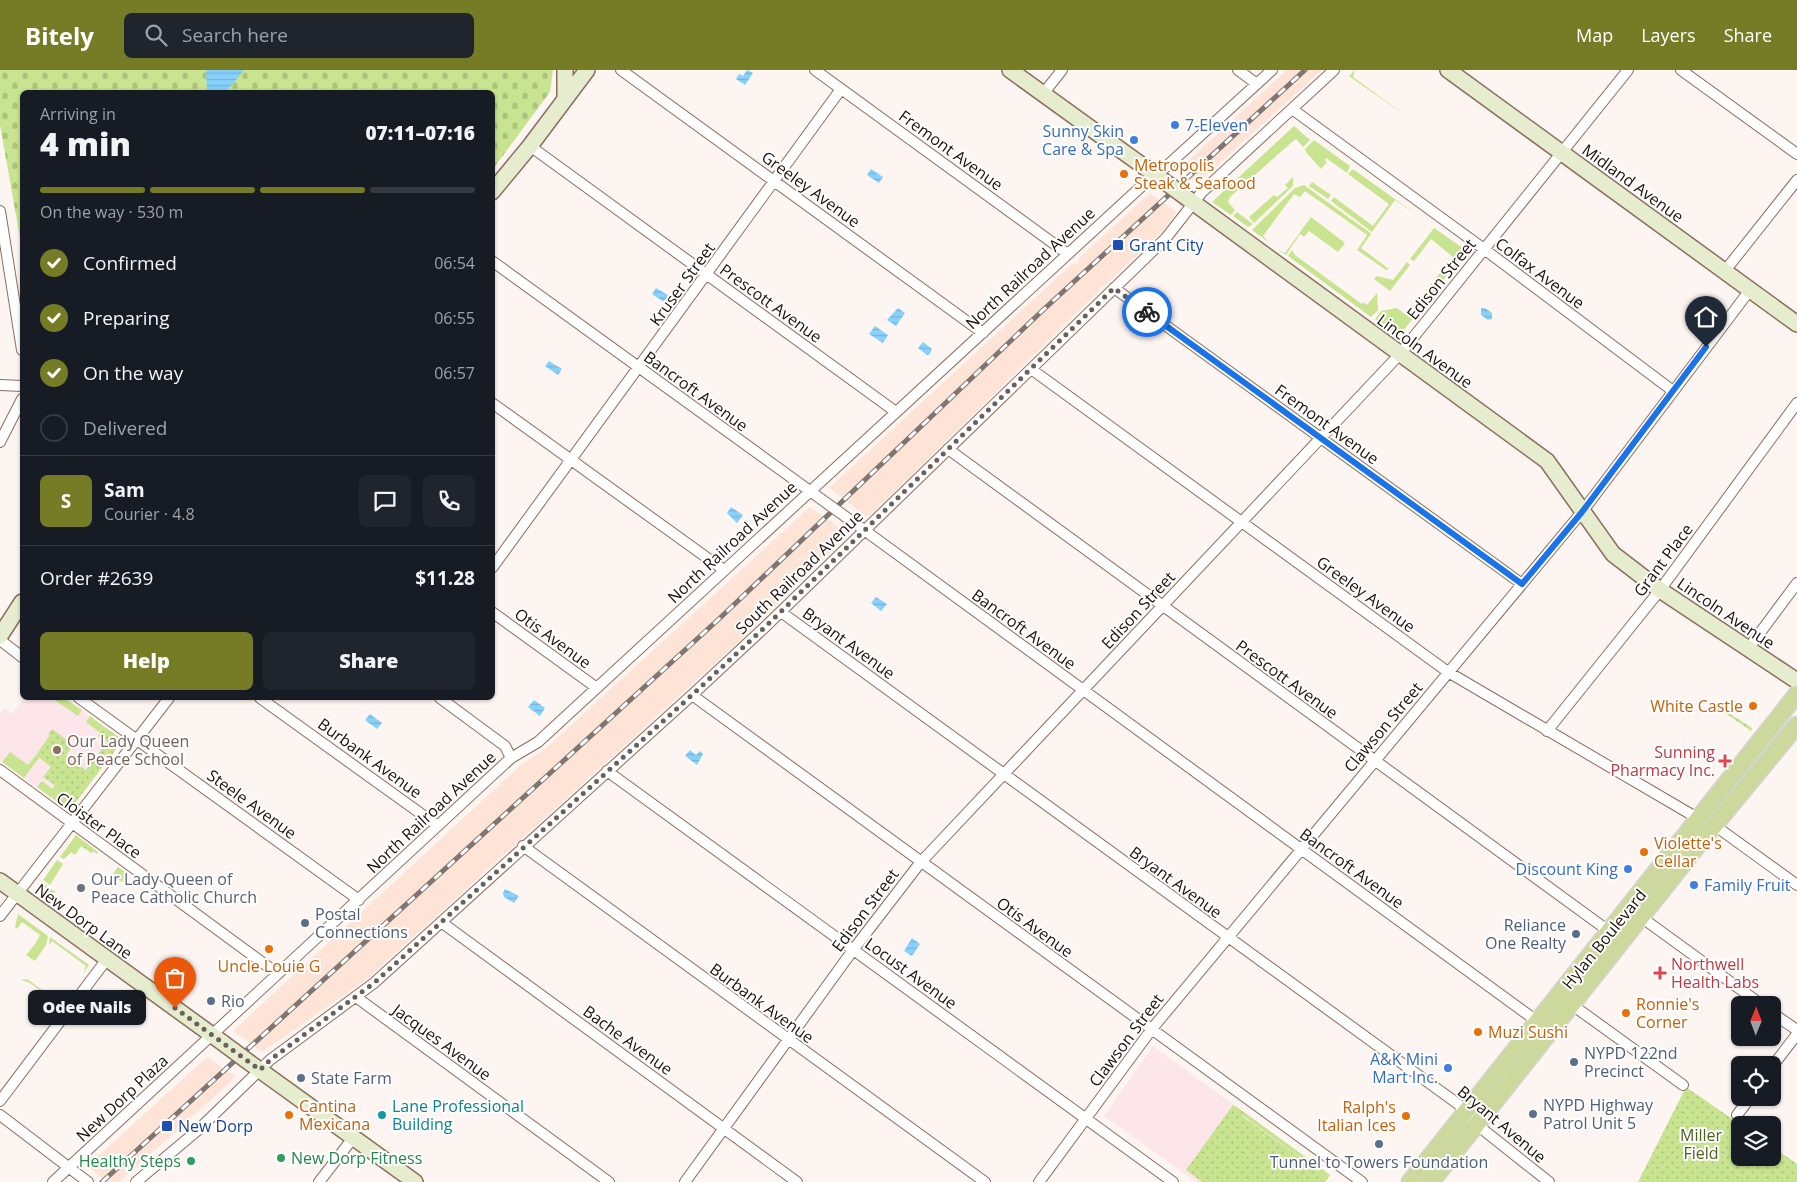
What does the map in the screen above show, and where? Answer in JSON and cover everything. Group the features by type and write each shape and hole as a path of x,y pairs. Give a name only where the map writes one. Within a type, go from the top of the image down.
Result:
{"main road":[{"name":"Hylan Boulevard","path":"1410,1182 1472,1117 1514,1064 1571,1004 1641,917 1797,694"},
{"name":"Hylan Boulevard","path":"1514,1064 1538,1022 1610,932 1707,822 1797,725"},
{"name":"Hylan Boulevard","path":"1431,1182 1472,1117"}],"street":[{"path":"565,70 565,98"},
{"path":"495,188 530,146 587,70"},
{"name":"Greeley Avenue","path":"621,70 983,333"},
{"name":"Fremont Avenue","path":"815,70 1068,254"},
{"name":"Lincoln Avenue","path":"1010,70 1547,461 1612,554 1660,590 1797,681"},
{"path":"1043,94 1062,70"},
{"path":"1238,70 1257,84"},
{"name":"North Railroad Avenue","path":"218,1039 278,974 511,758 538,742 1068,254 1158,177 1272,70"},
{"name":"South Railroad Avenue","path":"356,997 692,695 781,612 861,528 948,450 1166,238 1190,200 1202,192 1334,70"},
{"name":"Midland Avenue","path":"1448,70 1797,324"},
{"name":"Edison Street","path":"685,1182 853,950 920,862 1400,354 1628,70"},
{"path":"1681,70 1797,154"},
{"name":"Kruser Street","path":"495,564 639,369 841,89"},
{"name":"Colfax Avenue","path":"1292,109 1484,249 1673,392"},
{"name":"Prescott Avenue","path":"530,146 896,412"},
{"path":"1724,272 1797,180"},
{"path":"0,211 4,254 20,339"},
{"name":"Bancroft Avenue","path":"495,263 1538,1022"},
{"name":"Fremont Avenue","path":"1114,288 1522,584"},
{"name":"Clawson Street","path":"1039,1182 1150,1030 1582,512 1750,290"},
{"name":"Greeley Avenue","path":"1031,369 1448,672 1707,822 1797,885"},
{"path":"0,385 20,386"},
{"path":"0,442 20,403"},
{"name":"Grant Place","path":"1547,731 1660,590 1797,403"},
{"path":"495,405 724,570"},
{"name":"Prescott Avenue","path":"948,450 1610,932"},
{"path":"1748,649 1797,583"},
{"path":"0,636 20,605"},
{"name":"Bryant Avenue","path":"781,612 1472,1117 1549,1182"},
{"name":"Otis Avenue","path":"495,614 596,688"},
{"path":"0,640 20,655"},
{"name":"Otis Avenue","path":"692,695 1150,1030 1362,1182"},
{"name":"Steele Avenue","path":"82,700 359,900"},
{"path":"0,916 166,700"},
{"name":"Burbank Avenue","path":"263,700 438,826"},
{"path":"443,700 505,746 511,758"},
{"name":"Cloister Place","path":"0,770 278,974"},
{"name":"Locust Avenue","path":"607,771 1173,1182"},
{"name":"Burbank Avenue","path":"524,846 985,1182"},
{"name":"New Dorp Lane","path":"0,881 415,1182"},
{"path":"1641,917 1750,996"},
{"name":"Bache Avenue","path":"441,922 797,1182"},
{"path":"0,1101 107,959"},
{"path":"136,1182 198,1130 255,1067 278,1054 356,997"},
{"name":"Jacques Avenue","path":"356,997 608,1182"},
{"path":"1571,1004 1682,1085"},
{"path":"1780,1056 1797,1032 1781,1020"},
{"name":"New Dorp Plaza","path":"53,1182 218,1039"},
{"path":"1737,1115 1744,1106"},
{"path":"0,1115 88,1182"},
{"path":"319,1182 354,1138"}],"shaded area":[{"path":"1287,70 1322,70 1198,183 1179,169"},
{"path":"1150,193 1176,212 1163,231 1101,287 881,505 867,517 829,488 1072,264 1076,264 1079,258"},
{"path":"810,507 849,534 743,638 367,979 262,1052 233,1031 522,764 543,751"},
{"name":"Our Lady Queen of Peace School","path":"22,700 67,700 123,740 69,811 0,760 0,714 4,708 12,714"},
{"path":"1153,1046 1330,1175 1325,1182 1196,1182 1104,1116"},
{"path":"207,1057 235,1076 230,1083 119,1182 108,1182 87,1166"}],"green space":[{"path":"0,70 553,70 550,92 495,166 495,90 20,90 20,238 0,125"},
{"path":"1355,70 1353,77 1409,118 1349,76"},
{"path":"1294,126 1310,140 1303,147 1296,139 1230,197 1228,202 1235,210 1231,215 1212,202"},
{"path":"1314,140 1350,166 1347,173 1326,158 1327,162 1321,169 1305,149"},
{"path":"1352,170 1419,216 1395,200 1372,232 1331,201 1334,197 1373,226 1389,204 1348,174"},
{"path":"1293,177 1293,186 1254,223 1249,217 1274,195 1277,197 1288,188 1285,185"},
{"path":"1312,182 1331,195 1328,199 1309,186"},
{"path":"1304,185 1369,232 1371,234 1361,248 1389,269 1386,270 1357,250 1367,235 1305,191 1300,197 1294,194 1263,236 1270,243 1252,230 1295,188"},
{"path":"1237,212 1253,224 1248,227 1233,216"},
{"path":"1311,217 1345,243 1338,252 1309,231 1304,237 1300,234 1286,255 1276,248 1285,253"},
{"path":"1434,228 1467,251 1398,337 1375,319 1381,311 1397,308 1406,315 1453,257 1431,239 1414,261 1410,259"},
{"path":"1292,250 1295,255 1362,304 1363,302 1367,305 1377,293 1378,310 1371,317 1288,256"},
{"path":"1407,262 1410,265 1390,291 1374,279 1377,276 1393,280"},
{"path":"55,700 67,700 82,710 78,716"},
{"path":"1717,707 1752,728 1751,731"},
{"path":"90,716 103,726 99,732 86,722"},
{"path":"103,726 123,740 69,811 52,798 59,788 43,777 51,767 36,755 52,729 74,745 66,755 86,770 107,742 98,736"},
{"path":"10,752 28,765 36,755 39,758 24,778 2,762"},
{"path":"42,781 52,789 55,785 59,788 52,798 37,787"},
{"path":"76,835 98,852 97,854 93,851 91,854 91,851 78,845 64,859 60,857"},
{"path":"80,844 90,849 91,853 81,846 75,855 71,852 64,859 70,851"},
{"path":"57,860 63,864 50,885 43,880"},
{"path":"118,867 128,874 122,882 112,875"},
{"path":"42,882 55,892 51,898 58,902 52,903 35,891"},
{"path":"18,914 48,936 46,945 35,961 26,955 40,935 22,922 17,929 15,927"},
{"path":"50,937 89,965 83,974 86,966 52,941 49,945"},
{"path":"27,979 59,1002 64,996 66,997 60,1005 30,983 21,980"},
{"name":"Miller Field","path":"1686,1087 1731,1118 1731,1166 1781,1166 1781,1153 1797,1164 1797,1182 1638,1182"},
{"path":"1233,1105 1244,1112 1242,1116 1328,1178 1325,1182 1202,1182 1186,1170"},
{"path":"1244,1112 1330,1175 1328,1178 1242,1115"}],"water":[{"path":"206,70 244,70 228,90 207,90"},
{"path":"747,70 753,73 745,85 736,79 739,74 743,76"},
{"path":"871,169 883,177 879,183 867,175"},
{"path":"656,288 668,295 664,302 652,294"},
{"path":"898,308 905,313 896,326 887,320"},
{"path":"1481,308 1485,308 1492,313 1492,319 1488,320 1481,315"},
{"path":"875,326 888,335 883,343 869,334"},
{"path":"923,342 932,349 930,354 927,355 918,348"},
{"path":"549,361 562,369 558,375 545,366"},
{"path":"731,507 743,515 737,523 727,513"},
{"path":"876,597 887,604 881,611 871,603"},
{"path":"534,700 545,708 540,716 528,707"},
{"path":"370,714 382,723 377,729 365,720"},
{"path":"690,750 696,755 700,751 703,754 697,765 685,756"},
{"path":"505,889 519,896 514,903 504,897"},
{"path":"912,938 920,944 912,956 904,951"}],"railway":[{"path":"102,1182 720,618 1042,311 1305,70"}],"way so far":[{"path":"175,1008 260,1070 270,1060 366,990 692,695 765,627 1114,288 1147,312"}],"place":[{"name":"7-Eleven","path":"1175,125"},
{"name":"Sunny Skin Care & Spa","path":"1134,140"},
{"name":"Metropolis Steak & Seafood","path":"1124,174"},
{"name":"Grant City","path":"1118,245"},
{"name":"White Castle","path":"1753,706"},
{"name":"Our Lady Queen of Peace School","path":"57,750"},
{"name":"Sunning Pharmacy Inc.","path":"1725,761"},
{"name":"Violette's Cellar","path":"1644,852"},
{"name":"Discount King","path":"1628,869"},
{"name":"Family Fruit","path":"1694,885"},
{"name":"Our Lady Queen of Peace Catholic Church","path":"81,888"},
{"name":"Postal Connections","path":"305,923"},
{"name":"Reliance One Realty","path":"1576,934"},
{"name":"Uncle Louie G","path":"269,949"},
{"name":"Northwell Health Labs","path":"1660,973"},
{"name":"Rio","path":"211,1001"},
{"name":"Odee Nails","path":"175,1008"},
{"name":"Ronnie's Corner","path":"1626,1013"},
{"name":"Muzi Sushi","path":"1478,1032"},
{"name":"NYPD 122nd Precinct","path":"1574,1062"},
{"name":"A&K Mini Mart Inc.","path":"1448,1068"},
{"name":"State Farm","path":"301,1078"},
{"name":"NYPD Highway Patrol Unit 5","path":"1533,1114"},
{"name":"Cantina Mexicana","path":"289,1115"},
{"name":"Lane Professional Building","path":"382,1115"},
{"name":"Ralph's Italian Ices","path":"1406,1116"},
{"name":"New Dorp","path":"167,1126"},
{"name":"Tunnel to Towers Foundation","path":"1379,1144"},
{"name":"New Dorp Fitness","path":"281,1158"},
{"name":"Healthy Steps","path":"191,1161"}],"route":[{"path":"1147,312 1522,584 1582,512 1706,347"}]}
